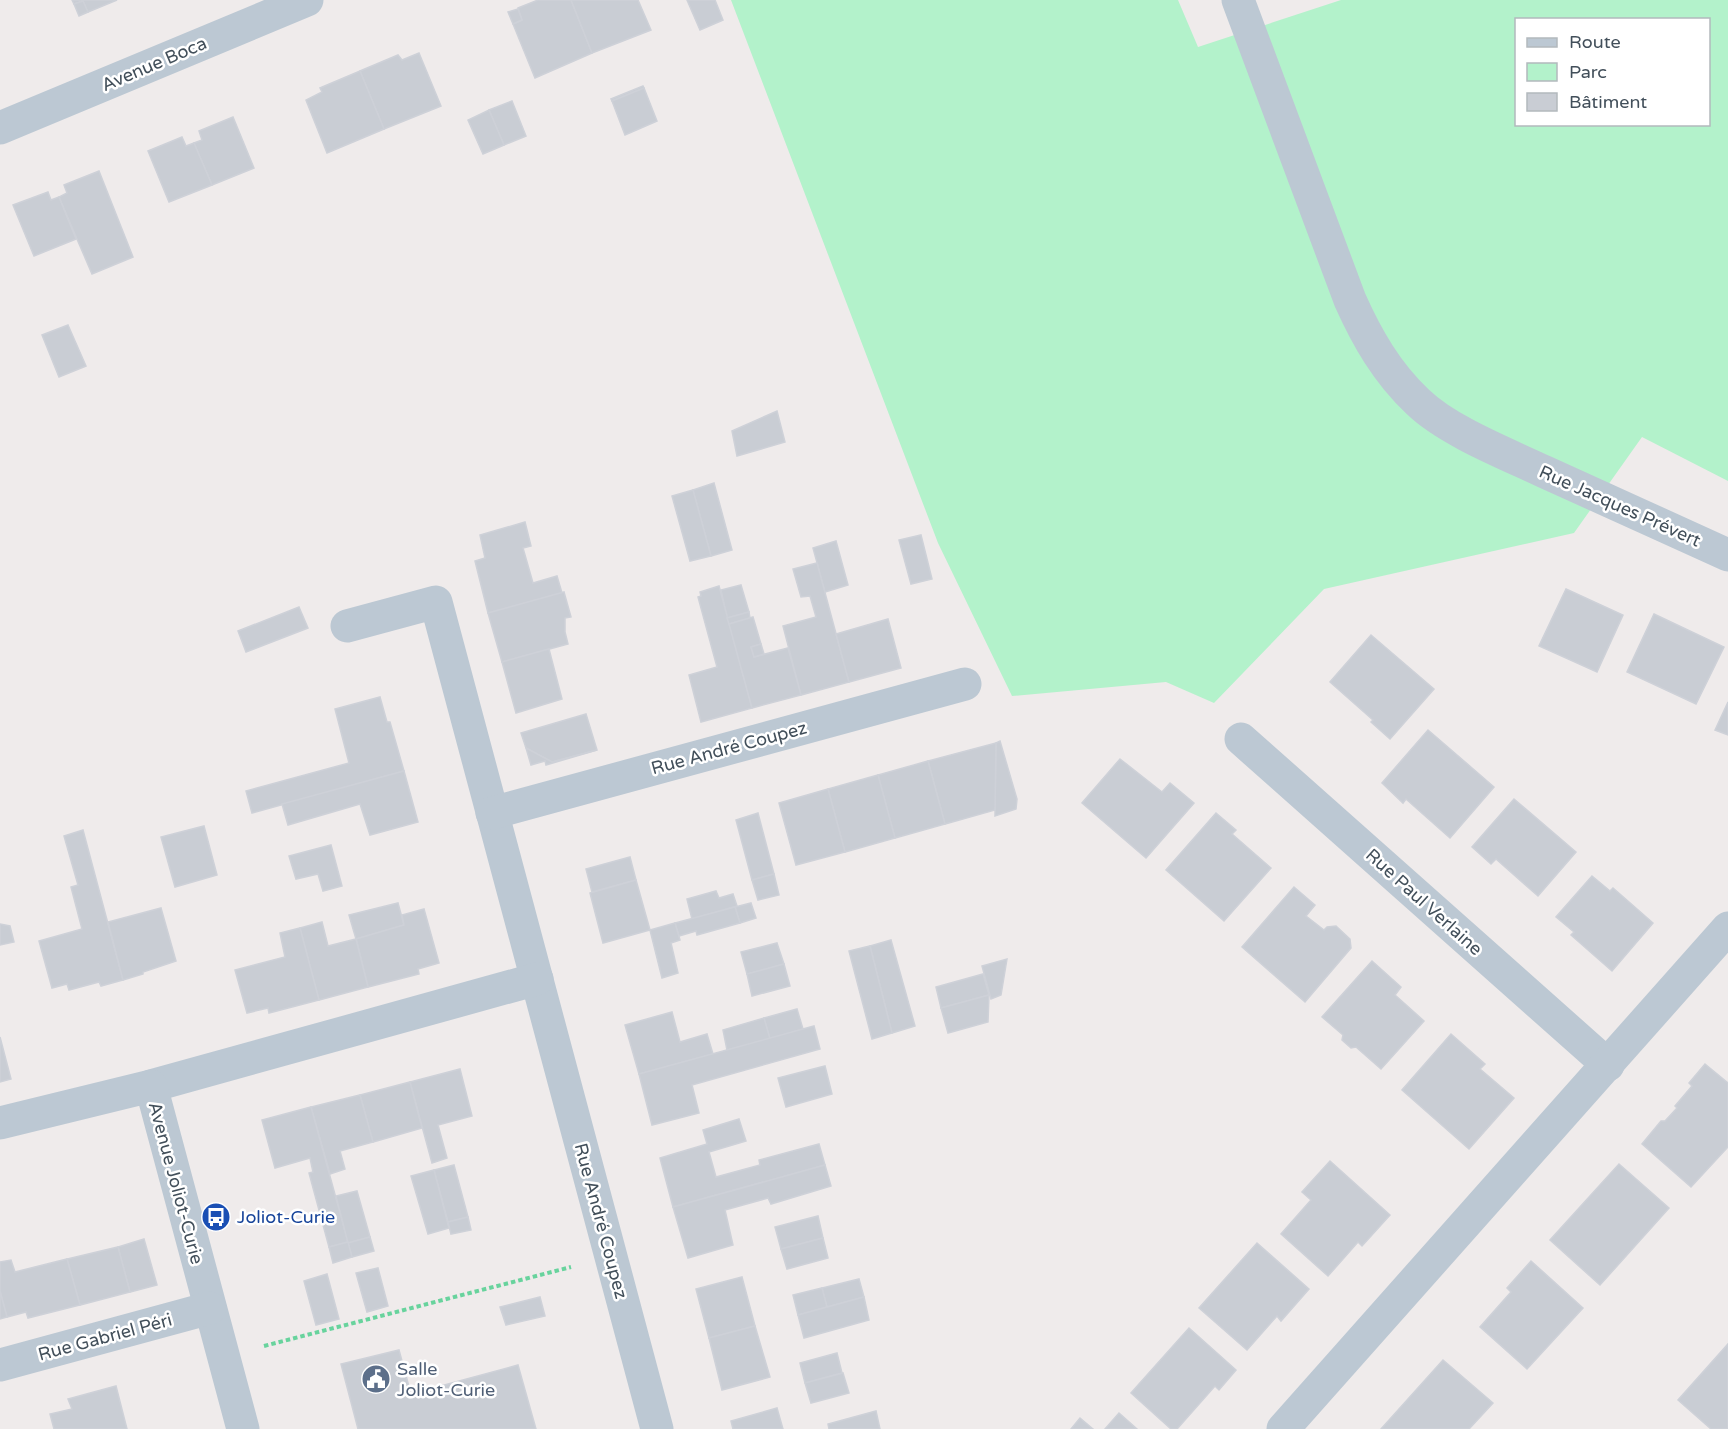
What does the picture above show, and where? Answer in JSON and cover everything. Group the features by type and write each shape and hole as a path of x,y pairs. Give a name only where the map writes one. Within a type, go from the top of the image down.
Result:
{"street":[{"name":"Avenue Boca","path":"0,128 307,0"},
{"name":"Rue Jacques Prévert","path":"1238,0 1350,300 1377,354 1398,380 1419,403 1448,424 1511,457 1728,555"},
{"name":"Rue André Coupez","path":"347,626 436,602 657,1429"},
{"name":"Rue André Coupez","path":"492,813 965,684"},
{"name":"Rue Paul Verlaine","path":"1241,740 1608,1065"},
{"path":"1282,1429 1728,928"},
{"path":"151,1086 537,979"},
{"name":"Avenue Joliot-Curie","path":"0,1123 151,1086 243,1429"},
{"name":"Rue Gabriel Péri","path":"0,1365 210,1308"}],"path":[{"path":"223,1356 611,1256"}],"green space":[{"path":"731,0 1178,0 1198,47 1341,0 1728,0 1728,481 1642,437 1574,533 1324,589 1214,703 1166,682 1012,696 938,543"}],"building":[{"path":"72,0 117,0 88,12 83,1 74,4"},
{"path":"538,0 571,0 592,53 535,78 513,24 522,20 518,8"},
{"path":"571,0 638,0 651,30 592,53"},
{"path":"687,0 715,0 723,20 700,30"},
{"path":"83,1 88,12 79,16 74,4"},
{"path":"518,9 522,20 513,24 508,12"},
{"path":"419,53 441,106 384,129 360,71 398,55 402,60"},
{"path":"360,71 384,129 327,153 306,100 322,92 320,88"},
{"path":"643,86 644,88 612,101 611,99"},
{"path":"644,88 657,121 625,135 612,101"},
{"path":"512,101 526,136 504,145 489,110"},
{"path":"489,110 504,145 483,154 468,120"},
{"path":"233,117 254,168 212,185 194,143 202,140 199,131"},
{"path":"182,137 186,146 194,143 212,185 169,202 148,151"},
{"path":"99,171 133,257 92,274 59,197 67,193 64,185"},
{"path":"48,192 51,200 59,197 76,239 34,256 13,205"},
{"path":"68,325 86,366 59,377 42,335"},
{"path":"777,411 785,442 737,456 732,431"},
{"path":"714,483 732,550 711,556 693,490"},
{"path":"693,490 711,556 690,561 672,496"},
{"path":"525,522 531,546 523,548 533,583 557,576 562,593 488,613 475,561 485,558 480,535"},
{"path":"921,535 932,579 911,584 899,540"},
{"path":"836,541 848,585 825,592 813,548"},
{"path":"817,563 849,682 801,695 783,626 816,617 810,596 801,597 793,569"},
{"path":"741,585 749,612 727,618 721,590"},
{"path":"719,586 752,708 701,722 689,675 717,667 698,597 701,596 700,592"},
{"path":"1566,589 1623,615 1597,672 1539,646"},
{"path":"564,592 571,617 565,618 568,644 502,662 488,613"},
{"path":"299,607 308,628 246,652 238,631"},
{"path":"749,612 750,618 729,624 727,618"},
{"path":"1654,614 1724,647 1696,704 1627,672"},
{"path":"753,617 761,644 751,647 754,657 788,648 801,695 752,708 729,624"},
{"path":"888,619 901,668 849,682 836,634"},
{"path":"1371,635 1434,689 1390,739 1371,722 1373,720 1330,682"},
{"path":"761,644 764,654 754,657 751,647"},
{"path":"549,649 562,699 516,713 502,662"},
{"path":"380,697 404,771 252,813 246,791 349,763 335,709"},
{"path":"1728,702 1728,735 1715,730"},
{"path":"586,714 597,750 552,762 526,748 521,733"},
{"path":"1428,730 1494,787 1450,838 1406,799 1403,803 1382,783"},
{"path":"1000,741 1017,799 1016,809 995,816 996,743"},
{"path":"996,743 995,810 945,824 928,761"},
{"path":"526,748 552,762 597,750 546,765 545,761 531,765"},
{"path":"1120,759 1162,792 1170,783 1194,803 1146,858 1082,803"},
{"path":"928,761 945,824 895,838 878,775"},
{"path":"404,771 418,822 370,835 360,804 288,825 282,804"},
{"path":"878,775 895,838 845,852 828,789"},
{"path":"828,789 845,852 796,865 779,803"},
{"path":"1514,799 1576,852 1538,896 1496,859 1491,864 1472,847"},
{"path":"758,813 774,874 752,880 736,820"},
{"path":"1216,813 1236,830 1232,834 1271,868 1224,921 1166,870"},
{"path":"204,826 217,875 175,887 161,837"},
{"path":"83,830 123,980 101,986 99,982 69,990 67,984 52,988 39,941 82,929 71,887 78,885 64,836"},
{"path":"331,845 342,886 323,891 318,874 296,879 289,856"},
{"path":"630,857 636,880 592,892 586,869"},
{"path":"774,874 779,895 758,900 752,880"},
{"path":"1592,876 1610,891 1613,888 1653,923 1612,971 1571,935 1574,932 1556,917"},
{"path":"636,880 650,930 603,943 590,893"},
{"path":"1294,887 1315,905 1306,916 1324,930 1327,927 1336,926 1350,939 1351,948 1305,1002 1242,947"},
{"path":"716,891 719,898 733,894 737,906 692,919 687,899"},
{"path":"398,903 404,925 356,939 349,915"},
{"path":"751,903 756,918 740,923 735,907"},
{"path":"735,907 740,923 697,935 696,931 679,936 675,923"},
{"path":"161,908 176,961 123,980 108,922"},
{"path":"424,909 439,963 418,969 419,974 368,987 356,939 404,925 402,915"},
{"path":"322,922 328,946 356,939 368,987 319,1000 300,928"},
{"path":"675,923 680,940 671,943 678,973 662,978 650,930"},
{"path":"0,924 10,926 14,942 0,945"},
{"path":"300,928 319,1000 269,1013 268,1008 247,1013 235,970 285,957 280,933"},
{"path":"891,940 915,1026 892,1033 870,946"},
{"path":"777,943 784,964 747,974 741,952"},
{"path":"870,946 892,1033 872,1039 849,951"},
{"path":"1007,959 1001,995 991,999 982,966"},
{"path":"1372,961 1401,987 1395,995 1424,1021 1381,1069 1356,1047 1351,1048 1342,1040 1343,1035 1322,1017"},
{"path":"784,964 790,986 752,996 747,974"},
{"path":"983,974 989,995 941,1008 936,987"},
{"path":"989,995 988,1022 948,1033 941,1008"},
{"path":"797,1009 803,1029 770,1039 764,1018"},
{"path":"672,1012 680,1042 707,1034 713,1054 639,1074 625,1025"},
{"path":"764,1018 770,1039 727,1050 723,1030"},
{"path":"814,1026 820,1049 692,1085 699,1113 652,1125 639,1074"},
{"path":"1451,1034 1485,1064 1480,1069 1514,1098 1469,1149 1402,1090"},
{"path":"0,1037 11,1079 0,1082"},
{"path":"1705,1064 1728,1083 1728,1147 1691,1187 1642,1144 1661,1121 1665,1121 1677,1108 1675,1106 1692,1086 1689,1083"},
{"path":"825,1066 832,1094 786,1107 778,1078"},
{"path":"460,1069 472,1116 438,1125 447,1158 432,1163 410,1082"},
{"path":"410,1082 422,1128 373,1142 360,1095"},
{"path":"360,1095 373,1142 340,1151 345,1169 330,1174 311,1107"},
{"path":"311,1107 348,1242 329,1247 309,1173 313,1172 310,1158 275,1168 262,1120"},
{"path":"739,1119 746,1141 709,1152 716,1177 760,1165 759,1160 819,1144 825,1165 673,1207 660,1158 707,1144 703,1130"},
{"path":"1330,1161 1390,1215 1362,1246 1358,1242 1328,1276 1281,1234 1311,1200 1302,1192"},
{"path":"1619,1164 1669,1208 1600,1285 1550,1240"},
{"path":"454,1165 468,1217 448,1222 434,1170"},
{"path":"825,1165 831,1186 771,1204 768,1198 725,1210 733,1245 688,1258 673,1207"},
{"path":"434,1170 449,1228 428,1234 411,1176"},
{"path":"357,1191 370,1237 348,1243 336,1196"},
{"path":"818,1216 823,1238 781,1249 775,1227"},
{"path":"468,1217 471,1230 451,1234 448,1222"},
{"path":"370,1237 374,1251 352,1257 348,1243"},
{"path":"823,1238 828,1258 787,1269 781,1249"},
{"path":"144,1239 157,1285 130,1292 118,1247"},
{"path":"348,1242 352,1257 333,1263 329,1247"},
{"path":"1257,1243 1309,1289 1281,1321 1277,1316 1247,1350 1199,1308"},
{"path":"118,1247 130,1292 80,1305 67,1259"},
{"path":"67,1259 80,1305 28,1318 26,1312 7,1317 0,1291 0,1262 11,1260 15,1272"},
{"path":"1531,1261 1583,1308 1527,1369 1480,1327 1511,1292 1507,1288"},
{"path":"378,1268 388,1306 367,1312 356,1273"},
{"path":"327,1274 339,1319 316,1325 304,1281"},
{"path":"742,1277 755,1326 709,1338 696,1289"},
{"path":"859,1279 864,1297 827,1307 822,1288"},
{"path":"822,1288 827,1307 798,1315 793,1295"},
{"path":"0,1291 7,1317 0,1319"},
{"path":"540,1297 545,1316 506,1325 500,1307"},
{"path":"864,1297 869,1320 804,1338 798,1315"},
{"path":"755,1326 770,1377 722,1390 709,1338"},
{"path":"1189,1328 1236,1370 1219,1390 1215,1386 1177,1429 1171,1429 1131,1393"},
{"path":"1728,1344 1728,1429 1711,1429 1678,1400"},
{"name":"Salle Joliot-Curie","path":"399,1350 411,1394 518,1365 536,1429 358,1429 341,1364"},
{"path":"837,1353 842,1373 805,1383 800,1363"},
{"path":"1443,1360 1493,1403 1469,1429 1381,1429"},
{"path":"843,1373 849,1393 811,1403 805,1383"},
{"path":"116,1386 127,1429 54,1429 50,1414 72,1409 68,1399"},
{"path":"777,1408 783,1429 733,1429 731,1421"},
{"path":"876,1411 880,1429 829,1429 828,1424"},
{"path":"1119,1413 1137,1429 1105,1429"},
{"path":"1080,1418 1093,1429 1071,1429"}],"place":[{"name":"Joliot-Curie","path":"216,1217"},
{"name":"Salle Joliot-Curie","path":"376,1379"}]}
